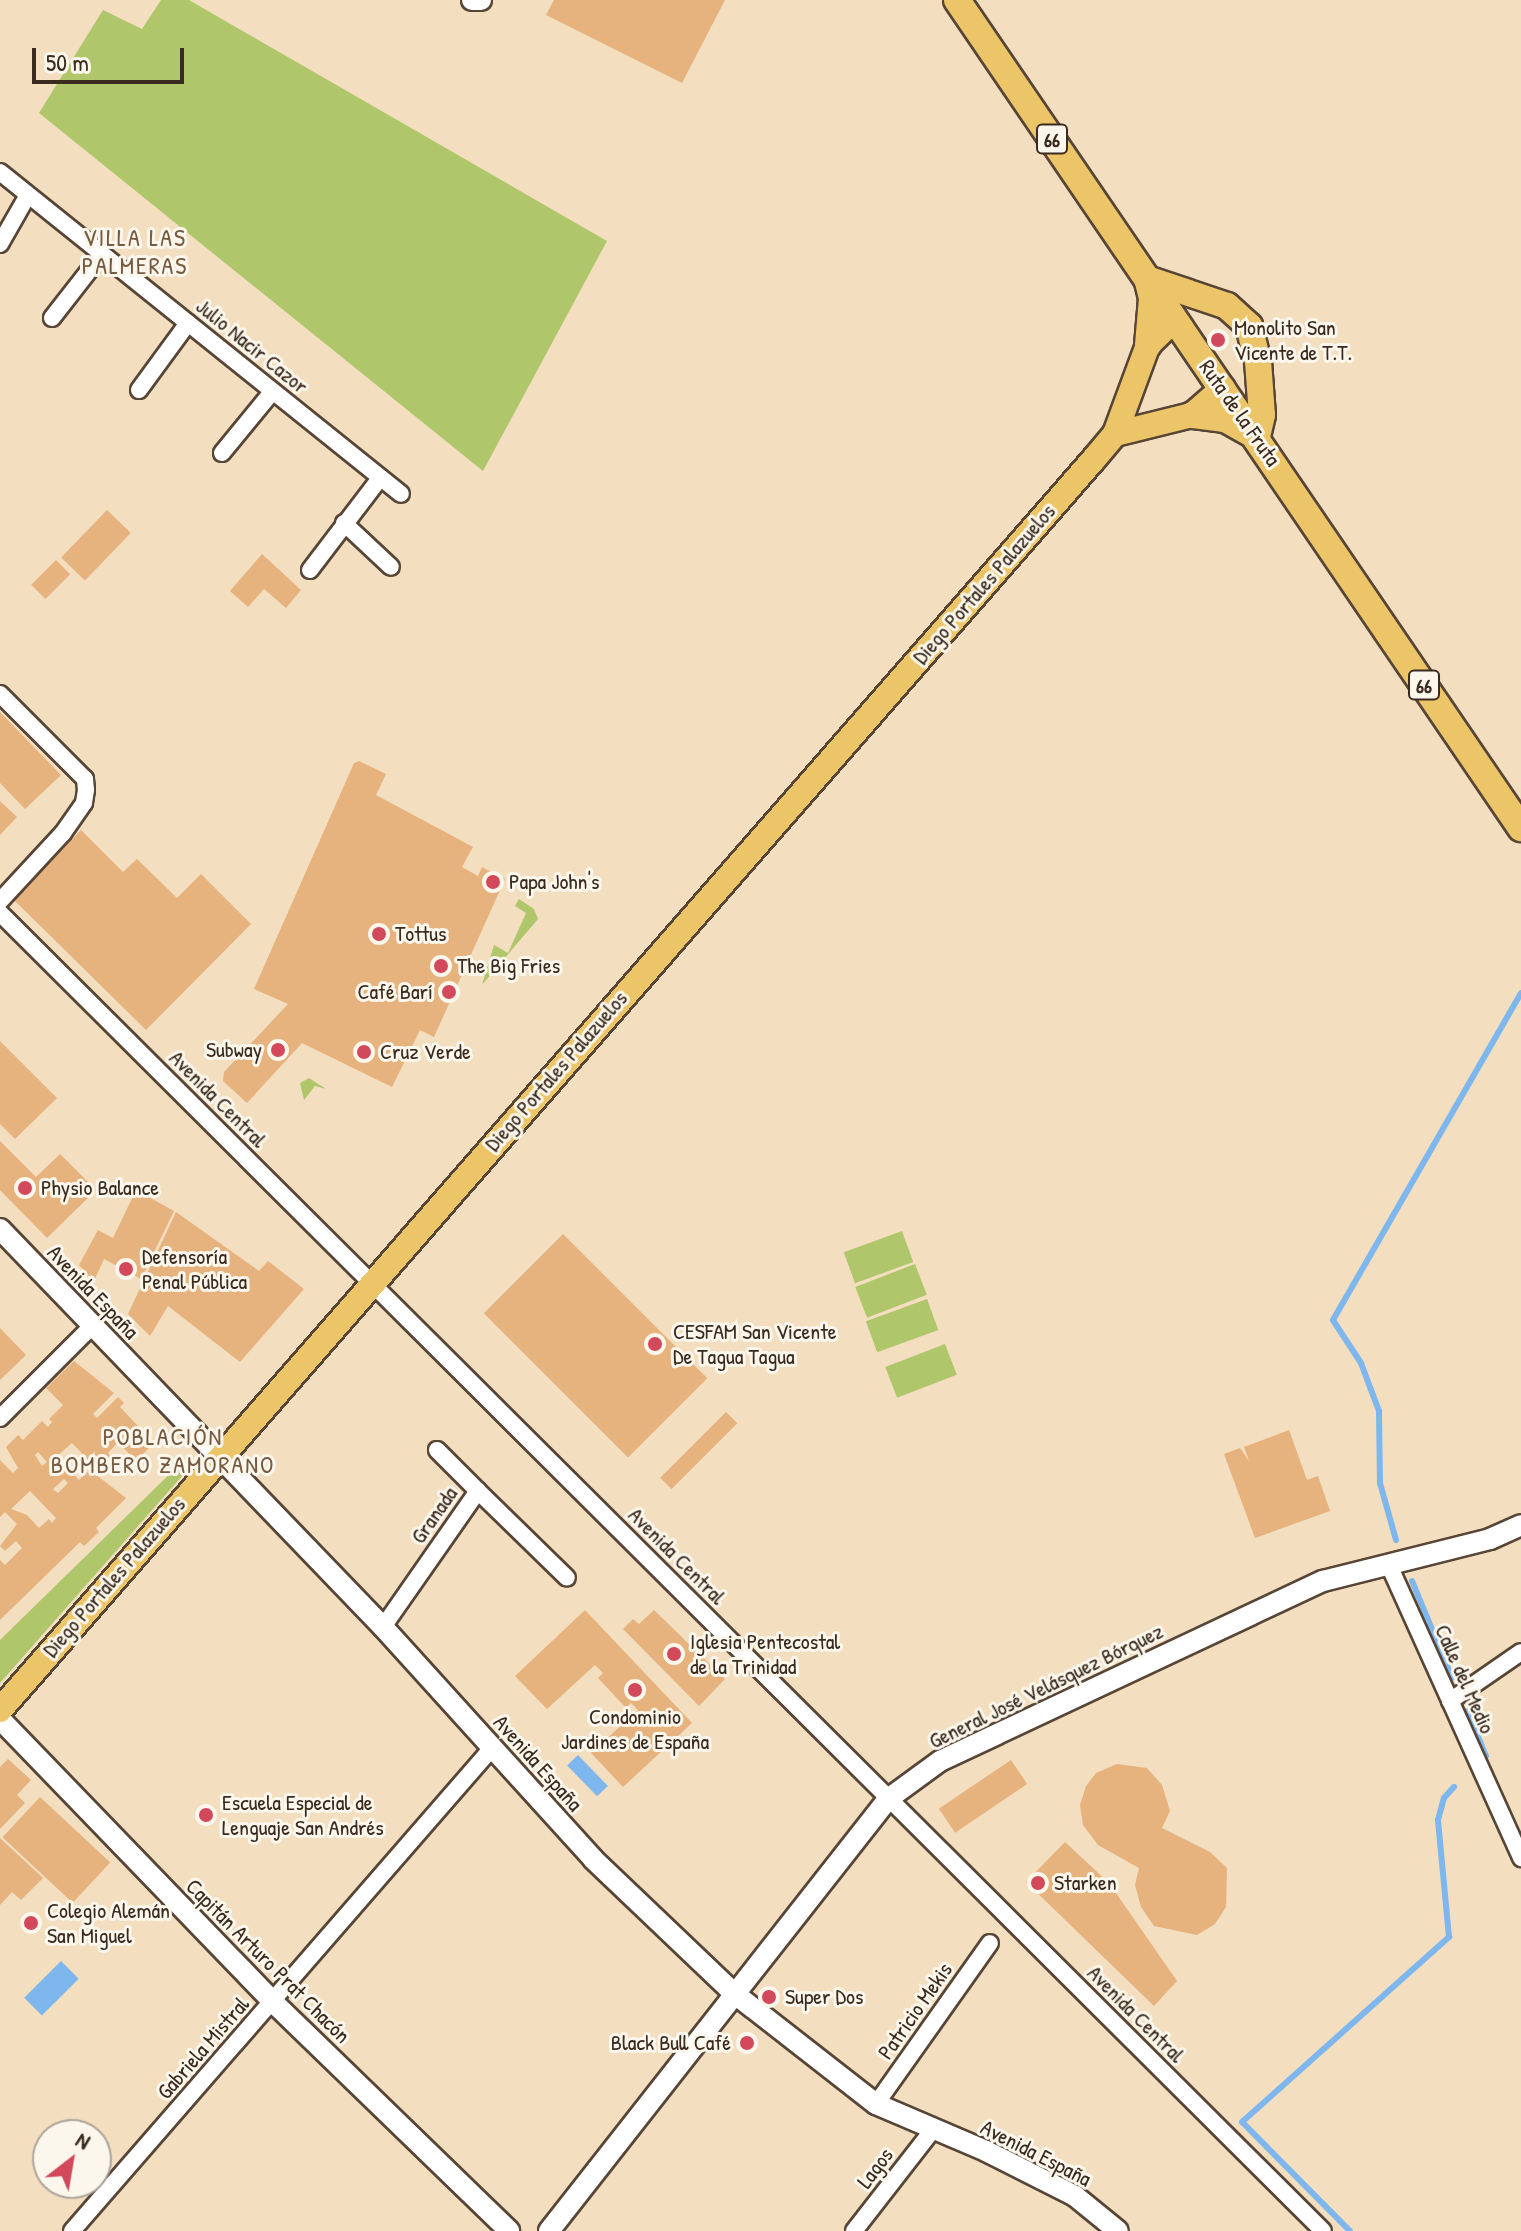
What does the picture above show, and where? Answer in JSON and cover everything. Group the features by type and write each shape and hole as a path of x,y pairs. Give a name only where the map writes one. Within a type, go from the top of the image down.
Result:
{"highway":[{"name":"Ruta de la Fruta","path":"957,0 1521,828"},
{"path":"1147,279 1216,302 1238,314 1256,340 1262,415 1257,437 1225,419 1192,415"},
{"path":"1147,279 1152,298 1148,345"},
{"path":"1175,319 1190,308 1216,302"},
{"path":"1223,388 1245,367 1256,340"}],"main road":[{"path":"1115,434 1148,345 1175,319"},
{"path":"1115,434 1192,415 1223,388"},
{"name":"Diego Portales Palazuelos","path":"0,1710 370,1282 1115,434"}],"street":[{"path":"472,0 481,0"},
{"name":"Julio Nacir Cazor","path":"0,172 401,494"},
{"path":"0,244 28,195"},
{"path":"52,318 102,254"},
{"path":"139,390 188,323"},
{"path":"222,453 273,391"},
{"path":"310,570 380,478"},
{"path":"344,523 391,567"},
{"path":"0,694 85,779 84,803 0,901"},
{"name":"Avenida Central","path":"0,913 1323,2231"},
{"name":"Avenida España","path":"0,1229 383,1627 593,1859 735,1994 876,2104 931,2132 986,2151 1075,2196 1118,2231"},
{"path":"0,1418 92,1326"},
{"path":"437,1450 478,1491"},
{"name":"Granada","path":"383,1627 478,1491 567,1578"},
{"name":"General José Velásquez Bórquez","path":"549,2231 888,1799 940,1761 1323,1581 1490,1539 1521,1525"},
{"name":"Calle del Medio","path":"1388,1563 1521,1858"},
{"path":"1450,1701 1521,1652"},
{"name":"Capitán Arturo Prat Chacón","path":"0,1719 273,2002 509,2231"},
{"name":"Gabriela Mistral","path":"72,2231 492,1748"},
{"name":"Patricio Mekis","path":"876,2104 990,1943"},
{"name":"Lagos","path":"854,2231 931,2132"}],"green space":[{"path":"161,0 189,0 607,241 483,471 39,113 103,10 142,29"},
{"path":"519,899 534,909 538,919 482,985 494,945 508,953 526,913 515,906"},
{"path":"309,1078 326,1089 315,1086 304,1100 300,1083"},
{"path":"902,1231 913,1262 855,1283 844,1252"},
{"path":"915,1264 927,1295 867,1318 855,1287"},
{"path":"927,1299 938,1330 877,1352 866,1321"},
{"path":"945,1344 957,1375 897,1398 885,1367"},
{"path":"184,1460 190,1467 0,1683 0,1640"}],"water":[{"path":"578,1755 608,1786 597,1796 567,1765"},
{"path":"61,1961 79,1979 42,2015 24,1998"}],"building":[{"path":"554,0 725,0 682,83 546,15"},
{"path":"107,510 131,533 85,580 61,557"},
{"path":"262,554 301,590 286,608 264,589 248,607 230,591"},
{"path":"56,560 70,574 45,599 31,585"},
{"path":"0,712 61,775 25,809 0,783"},
{"name":"Tottus","path":"359,761 386,774 376,795 473,847 462,867 478,876 482,867 505,879 434,1037 420,1030 392,1087 302,1043 247,1103 223,1081 224,1072 288,1004 254,989 354,763"},
{"path":"0,801 17,817 0,835"},
{"path":"81,830 123,872 137,859 177,898 201,874 251,924 146,1030 13,899"},
{"path":"0,1041 57,1098 15,1139 0,1124"},
{"path":"0,1141 36,1177 60,1154 96,1190 47,1238 0,1190"},
{"path":"136,1190 174,1211 141,1279 104,1259 94,1281 79,1265 98,1230 113,1238"},
{"path":"176,1212 259,1271 268,1261 304,1289 240,1362 168,1306 150,1336 128,1314"},
{"path":"563,1234 707,1378 628,1457 484,1313"},
{"path":"0,1328 26,1355 0,1380"},
{"path":"74,1361 114,1393 93,1414 97,1418 118,1397 124,1403 120,1407 154,1443 136,1461 118,1442 108,1453 113,1459 100,1472 72,1443 57,1456 79,1480 90,1470 126,1498 96,1528 99,1532 84,1546 80,1542 0,1620 0,1560 5,1565 22,1548 16,1541 5,1551 0,1546 17,1524 5,1512 0,1517 0,1460 13,1473 18,1468 6,1447 18,1435 23,1440 42,1421 48,1427 52,1422 49,1419 63,1405 46,1388","holes":["38,1452 47,1462 42,1466 35,1455","64,1479 68,1483 58,1493 53,1489","30,1491 56,1518 52,1523 49,1519 39,1528 27,1515 11,1509"]},
{"path":"726,1412 737,1423 672,1489 660,1478"},
{"path":"1289,1430 1307,1480 1318,1476 1330,1511 1255,1538 1224,1454 1240,1448 1249,1461 1244,1447"},
{"name":"Condominio Jardines de España","path":"585,1610 692,1723 623,1787 591,1753 638,1710 631,1703 626,1708 598,1678 603,1673 595,1665 547,1709 515,1676"},
{"name":"Iglesia Pentecostal de la Trinidad","path":"654,1610 725,1679 699,1706 623,1629 633,1619 639,1624"},
{"path":"8,1759 31,1780 17,1795 25,1803 0,1829 0,1767"},
{"path":"1011,1760 1027,1784 955,1833 939,1809"},
{"path":"1117,1764 1147,1768 1162,1785 1170,1811 1162,1828 1210,1852 1227,1868 1226,1907 1215,1924 1197,1935 1154,1926 1141,1907 1135,1885 1139,1868 1098,1845 1083,1825 1080,1805 1086,1786 1096,1773"},
{"path":"40,1797 110,1862 73,1903 2,1837"},
{"path":"0,1838 43,1878 21,1900 12,1892 0,1905"},
{"path":"1065,1842 1109,1883 1177,1981 1154,2006 1026,1882"}],"waterway":[{"path":"1396,1540 1380,1483 1379,1411 1361,1363 1333,1320 1521,993"},
{"path":"1412,1581 1452,1678"},
{"path":"1467,1711 1486,1756"},
{"path":"1350,2231 1242,2122 1449,1937 1438,1820 1444,1798 1454,1787"}],"place":[{"name":"Monolito San Vicente de T.T.","path":"1218,340"},
{"name":"Papa John's","path":"493,882"},
{"name":"Tottus","path":"379,934"},
{"name":"The Big Fries","path":"441,966"},
{"name":"Café Barí","path":"449,992"},
{"name":"Subway","path":"278,1050"},
{"name":"Cruz Verde","path":"364,1052"},
{"name":"Physio Balance","path":"25,1188"},
{"name":"Defensoría Penal Pública","path":"126,1269"},
{"name":"CESFAM San Vicente De Tagua Tagua","path":"655,1344"},
{"name":"Iglesia Pentecostal de la Trinidad","path":"674,1654"},
{"name":"Condominio Jardines de España","path":"635,1690"},
{"name":"Escuela Especial de Lenguaje San Andrés","path":"206,1815"},
{"name":"Starken","path":"1038,1883"},
{"name":"Colegio Alemán San Miguel","path":"31,1923"},
{"name":"Super Dos","path":"769,1997"},
{"name":"Black Bull Café","path":"747,2043"}],"district":[{"name":"VILLA LAS PALMERAS","path":"135,252"},
{"name":"POBLACIÓN BOMBERO ZAMORANO","path":"163,1451"}]}
